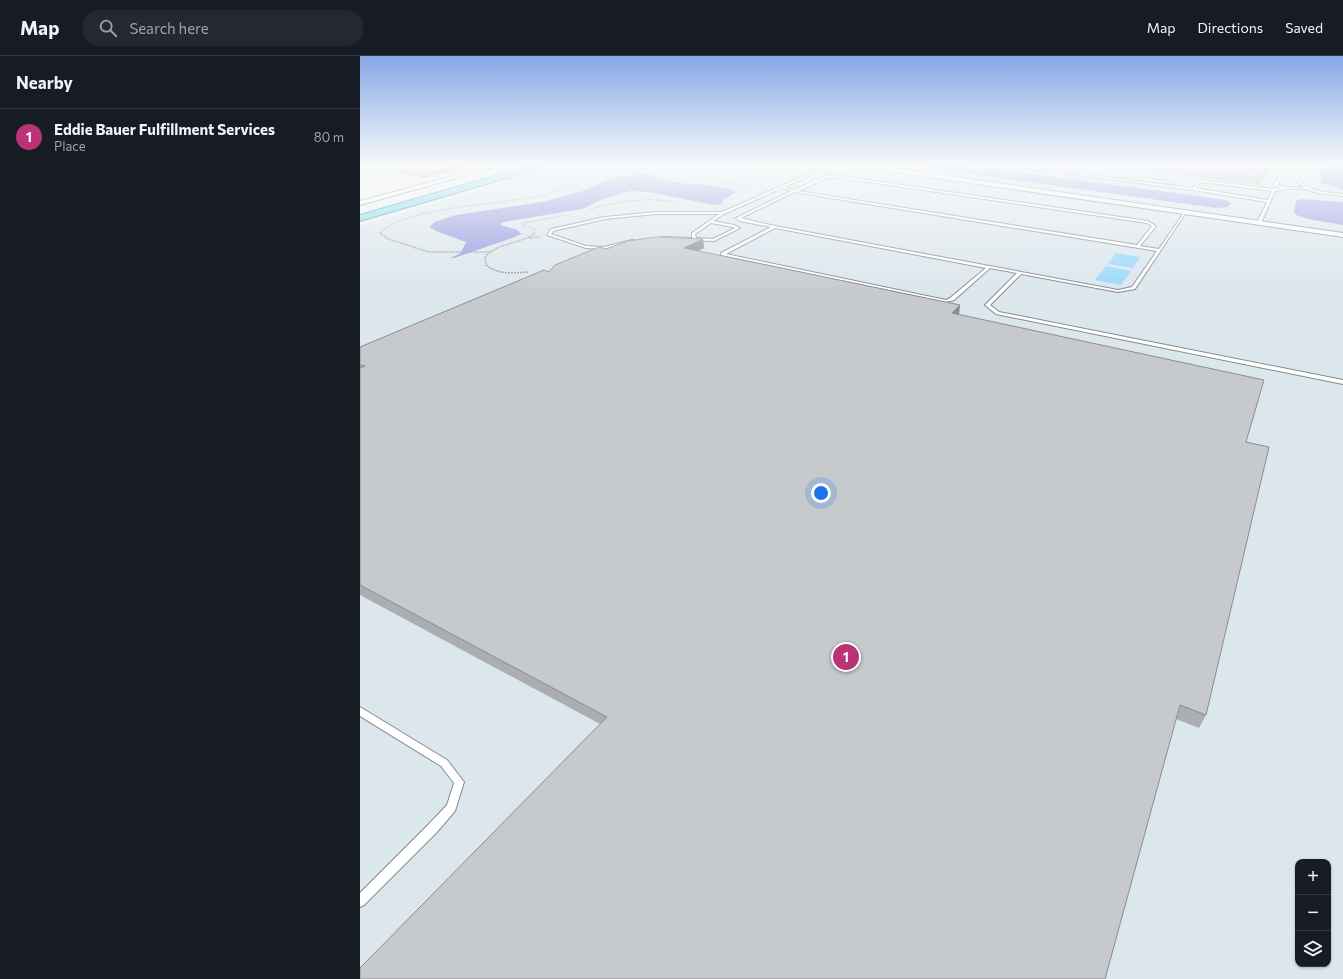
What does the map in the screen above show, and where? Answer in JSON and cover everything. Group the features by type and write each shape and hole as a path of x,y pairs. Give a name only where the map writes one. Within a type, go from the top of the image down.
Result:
{"main road":[{"path":"360,211 374,207"},
{"path":"360,218 397,207"}],"street":[{"path":"1152,207 1343,235"}],"lane":[{"path":"694,239 693,234 723,213 736,207"},
{"path":"761,207 738,218 741,220 775,227 1118,291 1133,288 1186,212"},
{"path":"895,207 1160,250"},
{"path":"1048,207 1130,219 1152,224 1154,226 1138,246"},
{"path":"1259,223 1266,207"},
{"path":"635,241 604,248 586,247 549,235 552,230 605,218 656,213 723,213"},
{"path":"659,238 714,240 738,228 710,222"},
{"path":"775,227 722,254 946,301 952,299 989,267"},
{"path":"1020,273 987,305 998,313 1343,382"},
{"path":"360,711 444,763 459,782 451,808 360,901"}],"path":[{"path":"463,207 419,216 391,225 382,229 380,233 388,239 429,252 490,252"}],"shaded area":[{"path":"422,207 1343,207 1343,979 360,979 360,226"},
{"path":"508,207 586,207 504,222 500,224 517,230 522,234 451,258 461,253 466,242 429,227 435,222 456,215"},
{"path":"1295,207 1343,207 1343,225 1308,219 1296,215 1294,212"},
{"path":"1116,253 1140,257 1133,268 1108,264"},
{"path":"1106,266 1131,271 1121,285 1095,280"}],"building":[{"path":"656,237 703,239 684,248 960,305 952,313 1264,380 1246,442 1269,447 1206,715 1180,705 1105,979 360,979 360,968 607,717 360,585 360,368 365,366 360,365 360,347 544,270 549,272 555,265 599,247 606,249 628,241"}],"place":[{"name":"Eddie Bauer Fulfillment Services","path":"846,657"}]}
